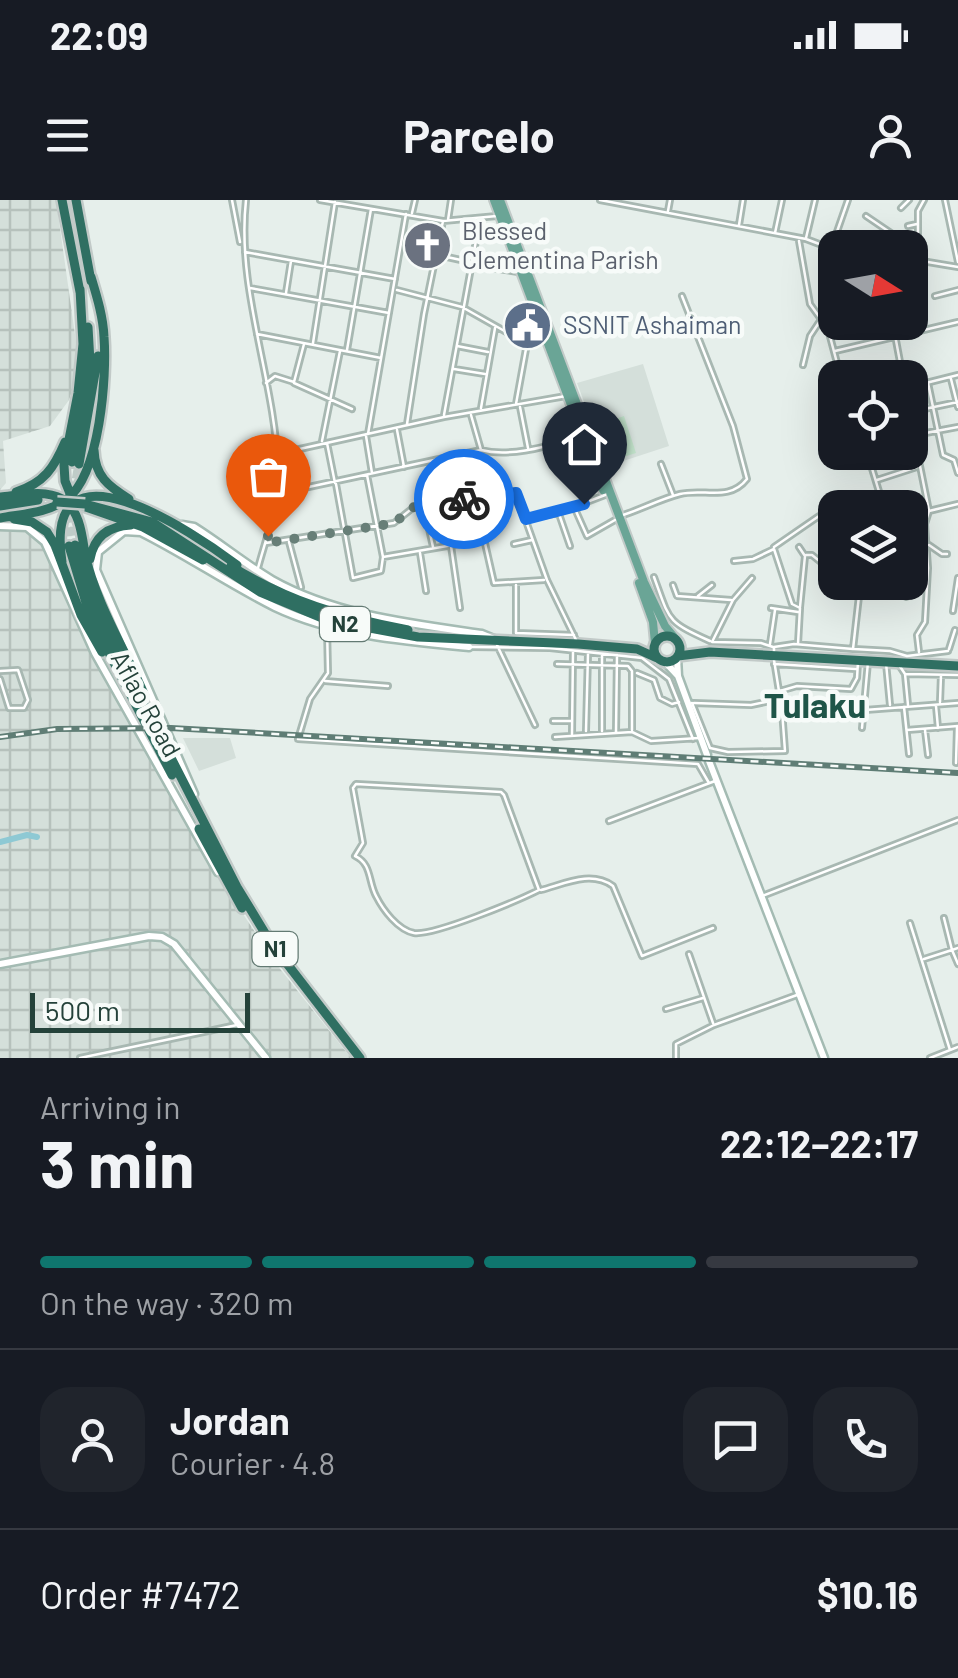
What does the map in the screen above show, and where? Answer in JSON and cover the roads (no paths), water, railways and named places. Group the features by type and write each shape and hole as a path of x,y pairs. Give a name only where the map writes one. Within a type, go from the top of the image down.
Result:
{"highway":[{"path":"62,200 90,362 75,463 98,360 91,277"},
{"path":"62,562 60,523 94,444 104,371 104,337 76,200"},
{"path":"80,289 83,344 64,465 65,482 97,596 150,707 150,722"},
{"path":"0,502 50,473 73,420"},
{"path":"94,444 96,469 102,480 140,506 181,525 287,598"},
{"path":"0,502 39,494 71,501 143,527 245,583"},
{"path":"0,518 99,495 140,506"},
{"name":"N2","path":"0,502 46,499 114,507 152,522 287,598 322,611 492,642"},
{"path":"0,518 24,520 41,527 55,545 81,615 130,702 150,722"},
{"path":"90,572 90,554 101,535 117,526 143,527"},
{"name":"Aflao Road","path":"72,546 75,576 90,616 206,828 271,943 357,1058"},
{"name":"N2","path":"220,562 245,583 300,610 363,628 418,637 573,643 602,649 638,649 666,636 677,640"},
{"path":"677,640 698,652"},
{"path":"677,640 678,657"},
{"path":"655,643 661,660 698,652 773,653 861,663 899,663 937,671 958,666"},
{"name":"N2","path":"638,649 661,660"},
{"name":"Aflao Road","path":"150,722 231,892 276,960 357,1058"}],"main road":[{"path":"497,200 617,518 646,600 655,643"},
{"path":"497,200 606,496 677,640"}],"street":[{"path":"232,200 243,242"},
{"path":"320,200 446,221 500,216"},
{"path":"412,215 415,200"},
{"path":"407,425 427,297 451,200"},
{"path":"600,200 631,203 818,243"},
{"path":"667,213 670,200"},
{"path":"739,226 743,200"},
{"path":"775,235 782,200"},
{"path":"806,239 815,200"},
{"path":"839,230 848,200"},
{"path":"901,208 909,200"},
{"path":"919,230 918,209 924,200"},
{"path":"928,261 958,265 945,200"},
{"path":"312,343 336,202"},
{"path":"234,206 245,203 243,242 276,454 276,494 257,571"},
{"path":"347,350 371,208"},
{"path":"340,349 324,442 353,578 381,571 383,557 367,435 406,214"},
{"path":"866,216 887,230"},
{"path":"444,417 480,220"},
{"path":"908,226 919,224"},
{"path":"799,239 810,304 818,315"},
{"path":"246,252 396,279"},
{"path":"436,255 514,273 521,271 520,267"},
{"path":"286,294 291,260"},
{"path":"250,288 390,314"},
{"path":"395,290 462,307 495,328 528,337 546,336"},
{"path":"936,296 958,290"},
{"path":"574,508 587,536 617,518 674,496 723,493 739,488 747,475 734,430 682,296"},
{"path":"928,328 958,322"},
{"path":"803,365 810,336 818,324"},
{"path":"481,410 495,328"},
{"path":"258,334 382,359"},
{"path":"528,337 518,406 528,448"},
{"path":"831,340 836,360"},
{"path":"834,352 875,340"},
{"path":"294,382 304,342"},
{"path":"456,346 490,353"},
{"path":"452,368 486,374"},
{"path":"958,375 928,383 943,455 954,460 958,473"},
{"path":"265,384 275,376 352,409"},
{"path":"928,408 958,403 951,377"},
{"path":"276,454 481,410 571,400"},
{"path":"471,414 481,450"},
{"path":"928,432 958,426"},
{"path":"396,429 404,468"},
{"path":"276,494 481,450 492,453 582,437"},
{"path":"661,464 674,496"},
{"path":"873,470 879,490"},
{"path":"876,480 908,470"},
{"path":"919,470 928,515"},
{"path":"266,543 394,523 424,504 518,494 573,643 572,735"},
{"path":"478,496 494,583 547,580"},
{"path":"526,519 558,513 606,496"},
{"path":"457,500 464,543"},
{"path":"424,504 433,548"},
{"path":"929,512 958,504"},
{"path":"558,513 570,546"},
{"path":"734,562 753,559 818,517"},
{"path":"181,525 194,528 257,571 312,599 482,634 492,642 535,725"},
{"name":"Aflao Road","path":"0,526 35,531 50,552 95,653 202,849 231,892"},
{"name":"Aflao Road","path":"206,828 96,570 98,552 130,530 160,542 278,608 328,626"},
{"path":"383,557 484,539"},
{"path":"514,544 534,540"},
{"path":"289,542 302,587"},
{"path":"928,544 947,554"},
{"path":"450,546 460,608"},
{"path":"798,646 805,556 800,547"},
{"path":"773,548 792,604 800,610"},
{"path":"420,552 426,591"},
{"path":"805,556 818,560"},
{"path":"654,577 661,613 712,642 773,653 798,646 890,651 899,663 909,754"},
{"path":"712,642 733,600 752,578"},
{"path":"954,611 958,578"},
{"path":"516,583 516,633 573,643 588,652 602,649 644,659 666,675 687,701 710,748 780,753 786,749 773,653 772,609 800,610"},
{"path":"673,584 676,596 733,600"},
{"path":"698,596 712,585"},
{"path":"853,649 858,600"},
{"path":"919,652 917,632 925,622 926,600"},
{"path":"492,642 482,650 328,626 328,669 310,699 298,739 698,764 713,782"},
{"path":"899,663 919,652 945,654 955,630"},
{"path":"602,649 602,732"},
{"path":"586,734 588,652"},
{"path":"616,732 617,654"},
{"path":"678,657 678,676 713,782 824,1058"},
{"path":"661,660 678,676"},
{"path":"779,691 797,686 848,690 856,682 861,663"},
{"path":"861,663 865,710 862,728"},
{"path":"891,708 899,663"},
{"path":"557,664 628,665 632,670 632,732"},
{"path":"0,671 18,670 28,700 24,708 9,708 0,679"},
{"path":"938,728 937,671 958,675"},
{"path":"637,673 654,680 660,698 672,704 751,704 780,699"},
{"path":"324,681 388,686"},
{"path":"865,710 958,703"},
{"path":"553,721 572,721"},
{"path":"907,730 957,726 956,764"},
{"path":"924,728 928,755"},
{"path":"555,737 632,732 651,741 697,738"},
{"path":"609,821 713,782"},
{"path":"540,890 501,792 354,786 364,843 355,856 366,864 381,904 404,929 418,934 438,930 579,879 607,881 613,886 642,956 713,928"},
{"path":"761,897 958,820"},
{"path":"944,918 958,964"},
{"path":"910,923 950,1050"},
{"path":"0,964 149,936 162,937 174,944 266,1058"},
{"path":"922,960 958,948"},
{"path":"689,954 714,1025"},
{"path":"676,1058 676,1044 714,1025 798,994"},
{"path":"666,1009 704,998"},
{"path":"80,1058 238,1024"},
{"path":"930,1058 958,1047"}],"waterway":[{"path":"0,842 27,835 37,837"}],"tunnel":[{"path":"74,492 79,464"},
{"path":"74,513 75,545"},
{"path":"66,514 69,546"}],"railway":[{"path":"0,737 57,729 171,728 958,773"}],"place":[{"name":"Blessed Clementina Parish","path":"427,245"},
{"name":"SSNIT Ashaiman","path":"528,325"}],"district":[{"name":"Tulaku","path":"815,706"}]}
